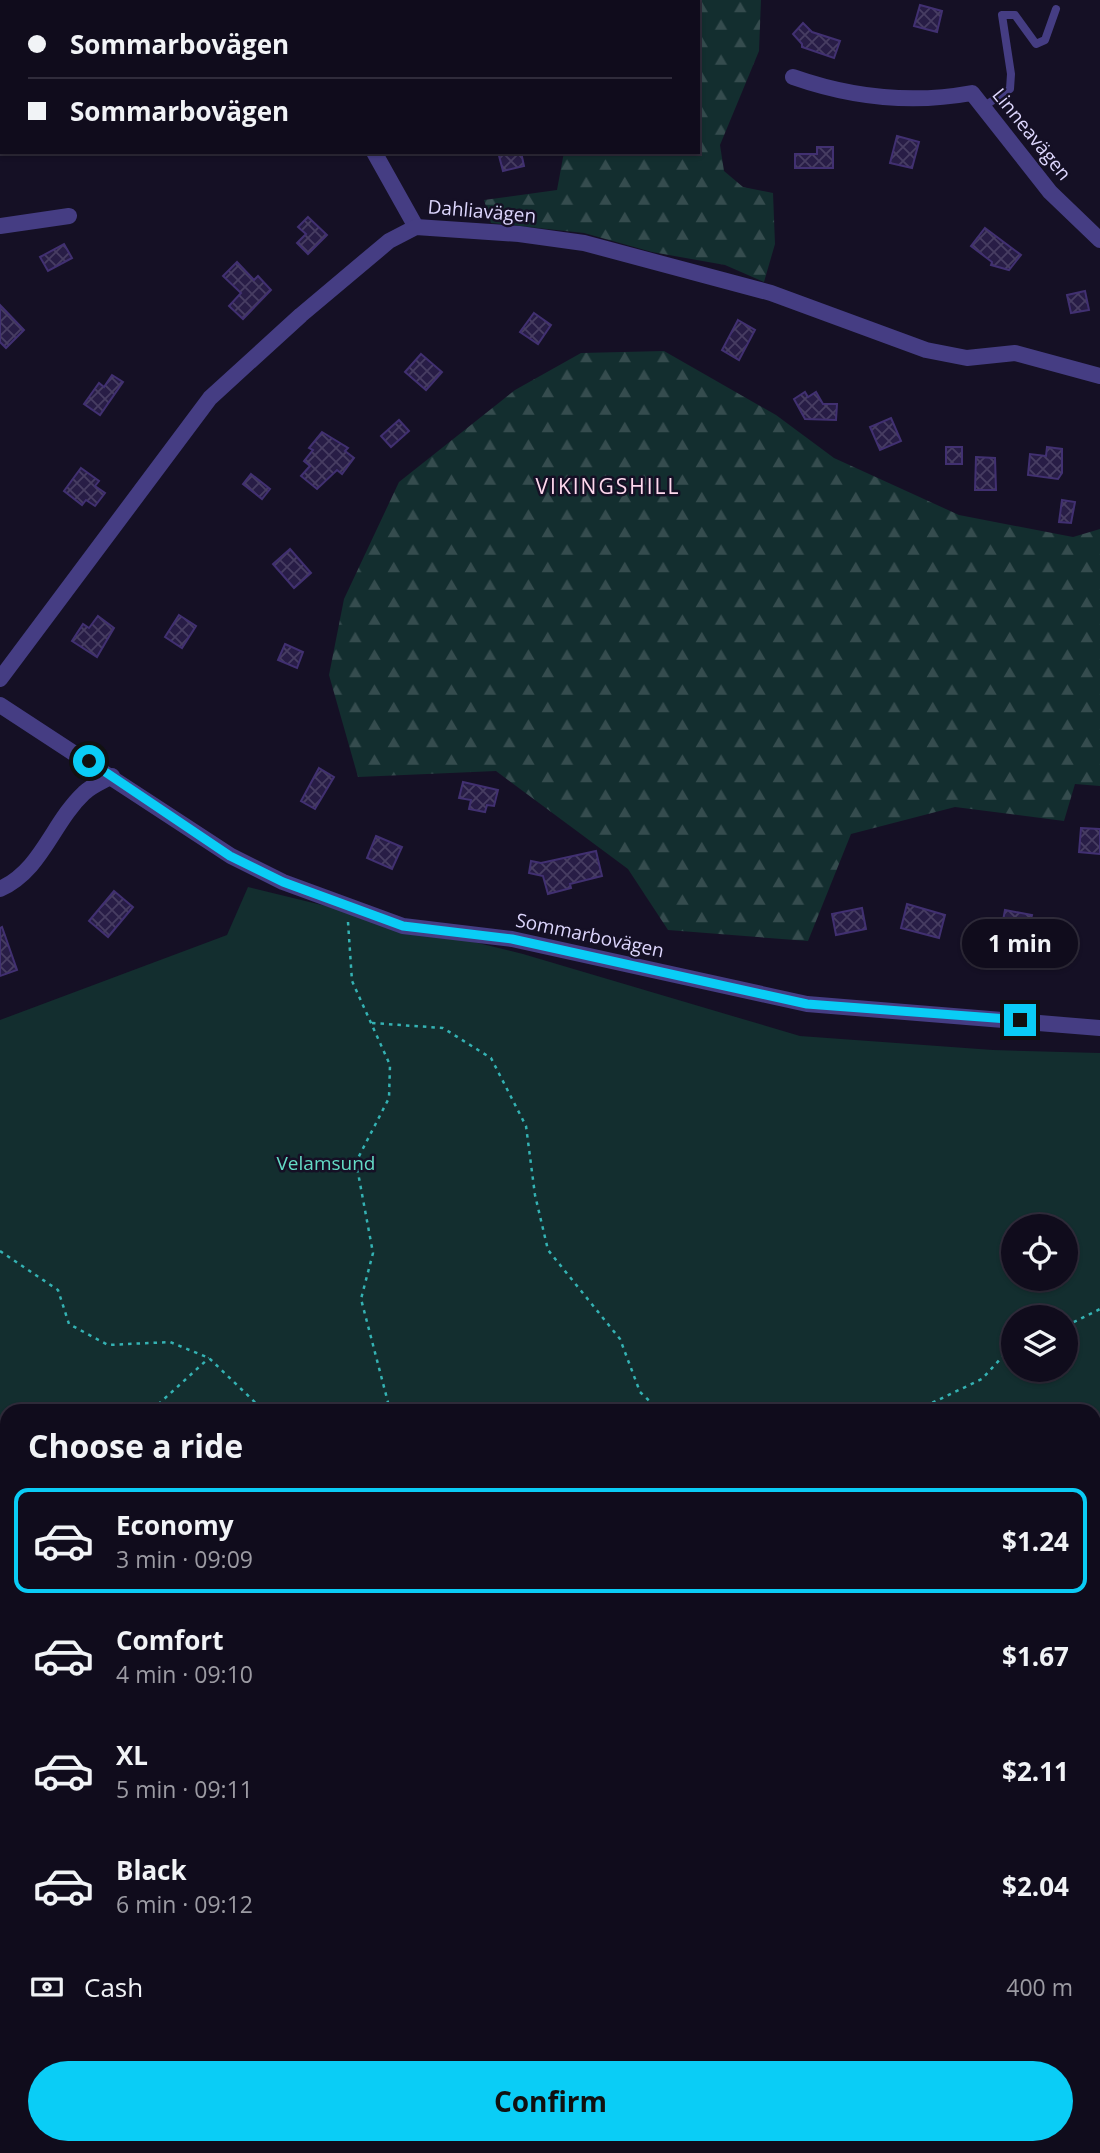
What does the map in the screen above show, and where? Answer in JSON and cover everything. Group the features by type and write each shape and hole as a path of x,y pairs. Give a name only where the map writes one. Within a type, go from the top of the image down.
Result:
{"street":[{"name":"Linneavägen","path":"793,78 865,97 951,97 972,93 1050,192 1100,240"},
{"path":"375,154 416,227"},
{"path":"0,226 69,216"},
{"name":"Dahliavägen","path":"0,679 210,398 301,315 389,241 416,227 519,234 584,243 771,293 926,349 967,358 1014,353 1100,376"},
{"name":"Sommarbovägen","path":"0,705 112,776 230,856 283,882 403,926 512,939 807,1004 1100,1028"},
{"path":"0,890 30,870 84,792 112,776"}],"lane":[{"path":"983,107 1010,89 1011,74 1002,15 1014,15 1036,44 1045,40 1056,9"}],"path":[{"path":"347,906 352,981 390,1065 388,1098 356,1163 373,1253 361,1299 388,1404"},
{"path":"372,1023 443,1028 491,1058 526,1126 535,1195 548,1250 620,1339 640,1392 653,1404"},
{"path":"0,1251 58,1290 69,1324 108,1345 170,1342 209,1358 256,1404"},
{"path":"1078,1320 1100,1309"},
{"path":"159,1404 209,1358"},
{"path":"930,1404 982,1379 1001,1358"}],"green space":[{"path":"700,0 761,0 759,51 720,145 724,171 743,187 773,193 775,244 764,282 725,265 652,252 584,233 491,223 484,200 557,190 564,154 700,154"},
{"path":"664,351 776,415 834,458 959,515 1073,537 1100,529 1100,786 1075,784 1064,821 955,807 851,834 808,941 668,930 628,869 496,771 358,777 329,675 344,599 399,482 515,390 581,353"},
{"name":"Velamsund","path":"248,887 523,954 800,1036 993,1050 1100,1053 1100,1404 0,1404 0,1020 227,935"}],"building":[{"path":"920,5 942,11 937,32 914,26"},
{"path":"803,23 812,32 840,41 834,58 802,47 793,34"},
{"path":"897,136 919,142 912,168 890,163"},
{"path":"817,147 833,147 833,168 795,168 795,154 817,154"},
{"path":"499,154 521,154 524,166 503,171"},
{"path":"308,217 327,235 308,254 297,243 306,234 298,227"},
{"path":"985,228 1021,255 1009,270 991,265 992,262 971,246"},
{"path":"64,244 72,258 48,271 40,257"},
{"path":"237,262 254,280 258,276 271,290 243,319 229,306 241,293 223,276"},
{"path":"1085,291 1089,310 1071,313 1067,295"},
{"path":"0,305 24,330 6,348 0,342"},
{"path":"534,313 551,325 538,344 520,332"},
{"path":"738,320 755,330 739,360 722,350"},
{"path":"421,354 442,372 426,390 405,372"},
{"path":"112,375 123,382 100,415 84,404 99,383 104,387"},
{"path":"805,392 808,397 816,392 823,404 837,404 836,420 805,419 794,399"},
{"path":"891,418 901,441 880,450 870,427"},
{"path":"399,420 409,431 391,447 381,436"},
{"path":"322,432 348,448 345,451 354,458 342,474 337,470 317,489 301,476 310,466 304,461 313,450 309,448"},
{"path":"946,447 962,447 962,464 946,464"},
{"path":"1047,447 1062,449 1062,473 1058,479 1028,475 1030,454 1046,456"},
{"path":"976,457 995,458 996,490 975,490"},
{"path":"81,468 99,481 95,486 105,493 95,506 86,500 82,505 64,491"},
{"path":"251,474 270,489 262,499 243,484"},
{"path":"1062,500 1075,502 1071,523 1059,522"},
{"path":"290,549 311,573 294,588 273,564"},
{"path":"179,615 196,626 182,648 165,637"},
{"path":"98,616 114,628 97,657 72,641 83,624 89,628"},
{"path":"285,644 303,652 297,668 278,660"},
{"path":"319,768 334,777 315,809 301,801"},
{"path":"463,782 498,790 494,806 487,805 485,812 469,809 471,800 459,798"},
{"path":"1081,828 1100,829 1100,854 1079,852"},
{"path":"376,836 402,847 392,869 367,858"},
{"path":"596,851 602,876 570,884 571,888 548,894 543,876 529,873 531,861 541,863"},
{"path":"114,891 133,907 108,937 89,921"},
{"path":"907,904 945,915 939,938 901,928"},
{"path":"862,908 866,929 836,935 832,914"},
{"path":"1005,910 1032,915 1027,936 1001,931"},
{"path":"2,927 17,970 0,976 0,928"}],"district":[{"name":"VIKINGSHILL","path":"608,487"}],"route":[{"path":"89,761 230,856 283,882 403,926 512,939 807,1004 1020,1020"}]}
